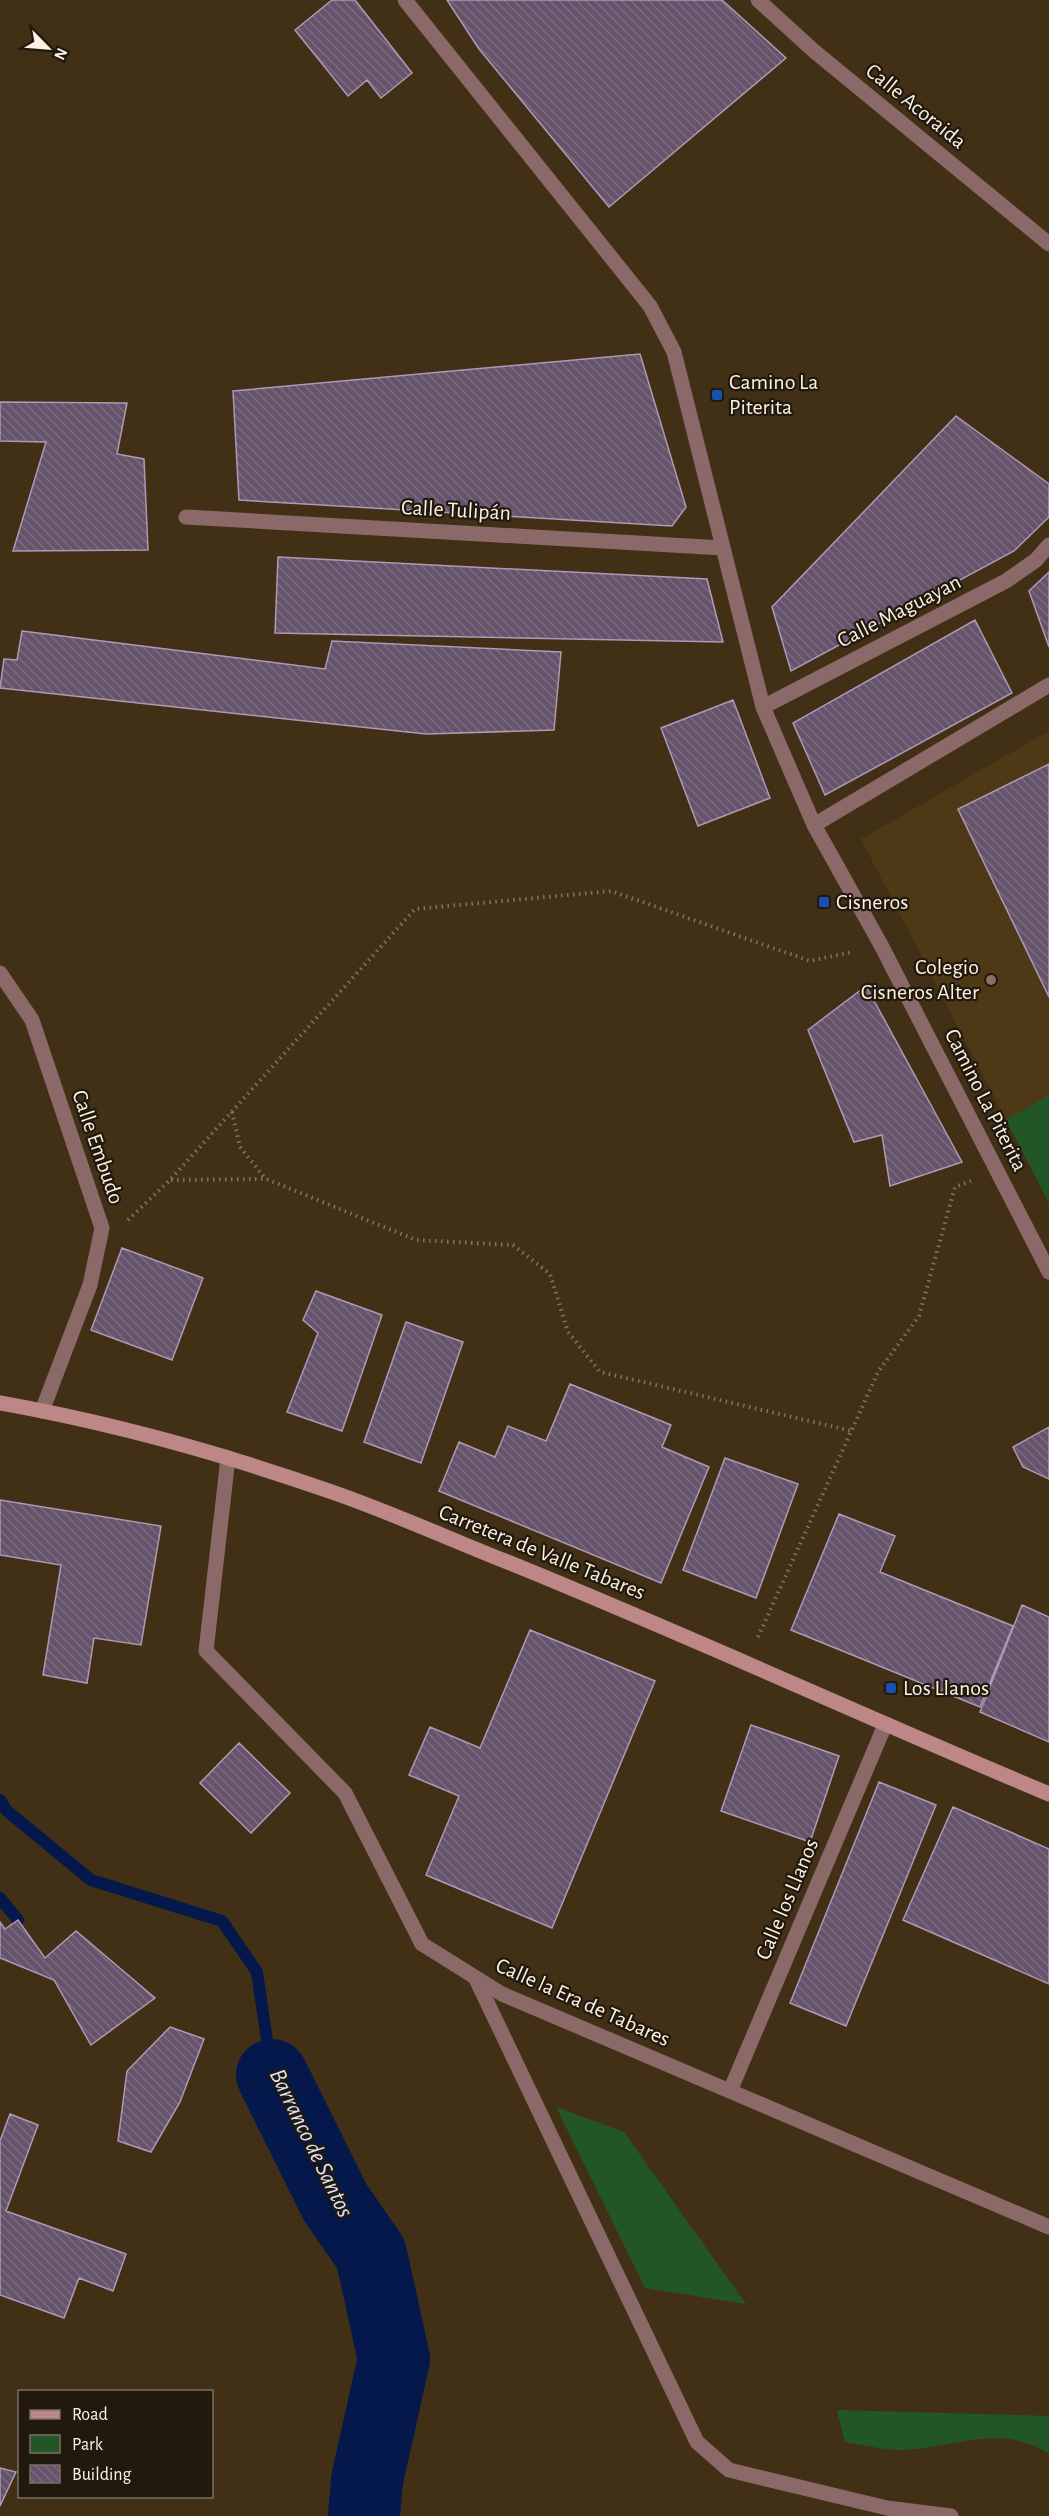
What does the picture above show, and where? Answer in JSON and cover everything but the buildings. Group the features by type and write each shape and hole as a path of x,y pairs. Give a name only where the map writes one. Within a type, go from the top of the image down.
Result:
{"main road":[{"name":"Carretera de Valle Tabares","path":"0,1403 42,1411 228,1458 334,1492 619,1607 885,1725 1049,1794"}],"street":[{"name":"Camino La Piterita","path":"405,0 650,306 674,352 763,707 814,825 881,945 1049,1272"},
{"name":"Calle Acoraida","path":"758,0 814,51 1049,244"},
{"name":"Calle Tulipán","path":"186,517 723,548"},
{"name":"Calle Maguayan","path":"763,707 1006,581 1036,560 1049,545"},
{"path":"814,825 1049,685"},
{"name":"Calle Embudo","path":"0,973 32,1020 102,1228 90,1285 42,1411"},
{"name":"Calle la Era de Tabares","path":"228,1458 206,1651 345,1793 422,1944 502,1994 1049,2227"},
{"name":"Calle los Llanos","path":"730,2091 885,1725"},
{"path":"476,1979 697,2442 729,2470 887,2508 951,2516"}],"path":[{"path":"102,1228 127,1220 170,1180 415,909 611,891 810,961 881,945"},
{"path":"232,1112 240,1147 266,1179"},
{"path":"746,1664 878,1372 920,1316 955,1187 997,1170"},
{"path":"170,1180 266,1179 416,1240 513,1245 550,1274 568,1332 600,1372 852,1431"}],"shaded area":[{"name":"Colegio Cisneros Alter","path":"1049,731 1049,1203 861,839"}],"green space":[{"path":"1049,1095 1049,1203 1006,1120"},
{"path":"556,2107 624,2132 746,2304 645,2288"},
{"path":"837,2410 1049,2416 1049,2454 1031,2445 996,2438 905,2450 883,2449 845,2442"}],"waterway":[{"name":"Barranco de Santos","path":"0,1800 7,1811 91,1880 222,1921 257,1972 272,2075"},
{"path":"0,1898 18,1920"},
{"name":"Barranco de Santos","path":"272,2075 335,2202 371,2254 394,2359 367,2480 364,2516"}],"place":[{"name":"Camino La Piterita","path":"717,395"},
{"name":"Cisneros","path":"824,902"},
{"name":"Colegio Cisneros Alter","path":"991,980"},
{"name":"Los Llanos","path":"891,1688"}]}
